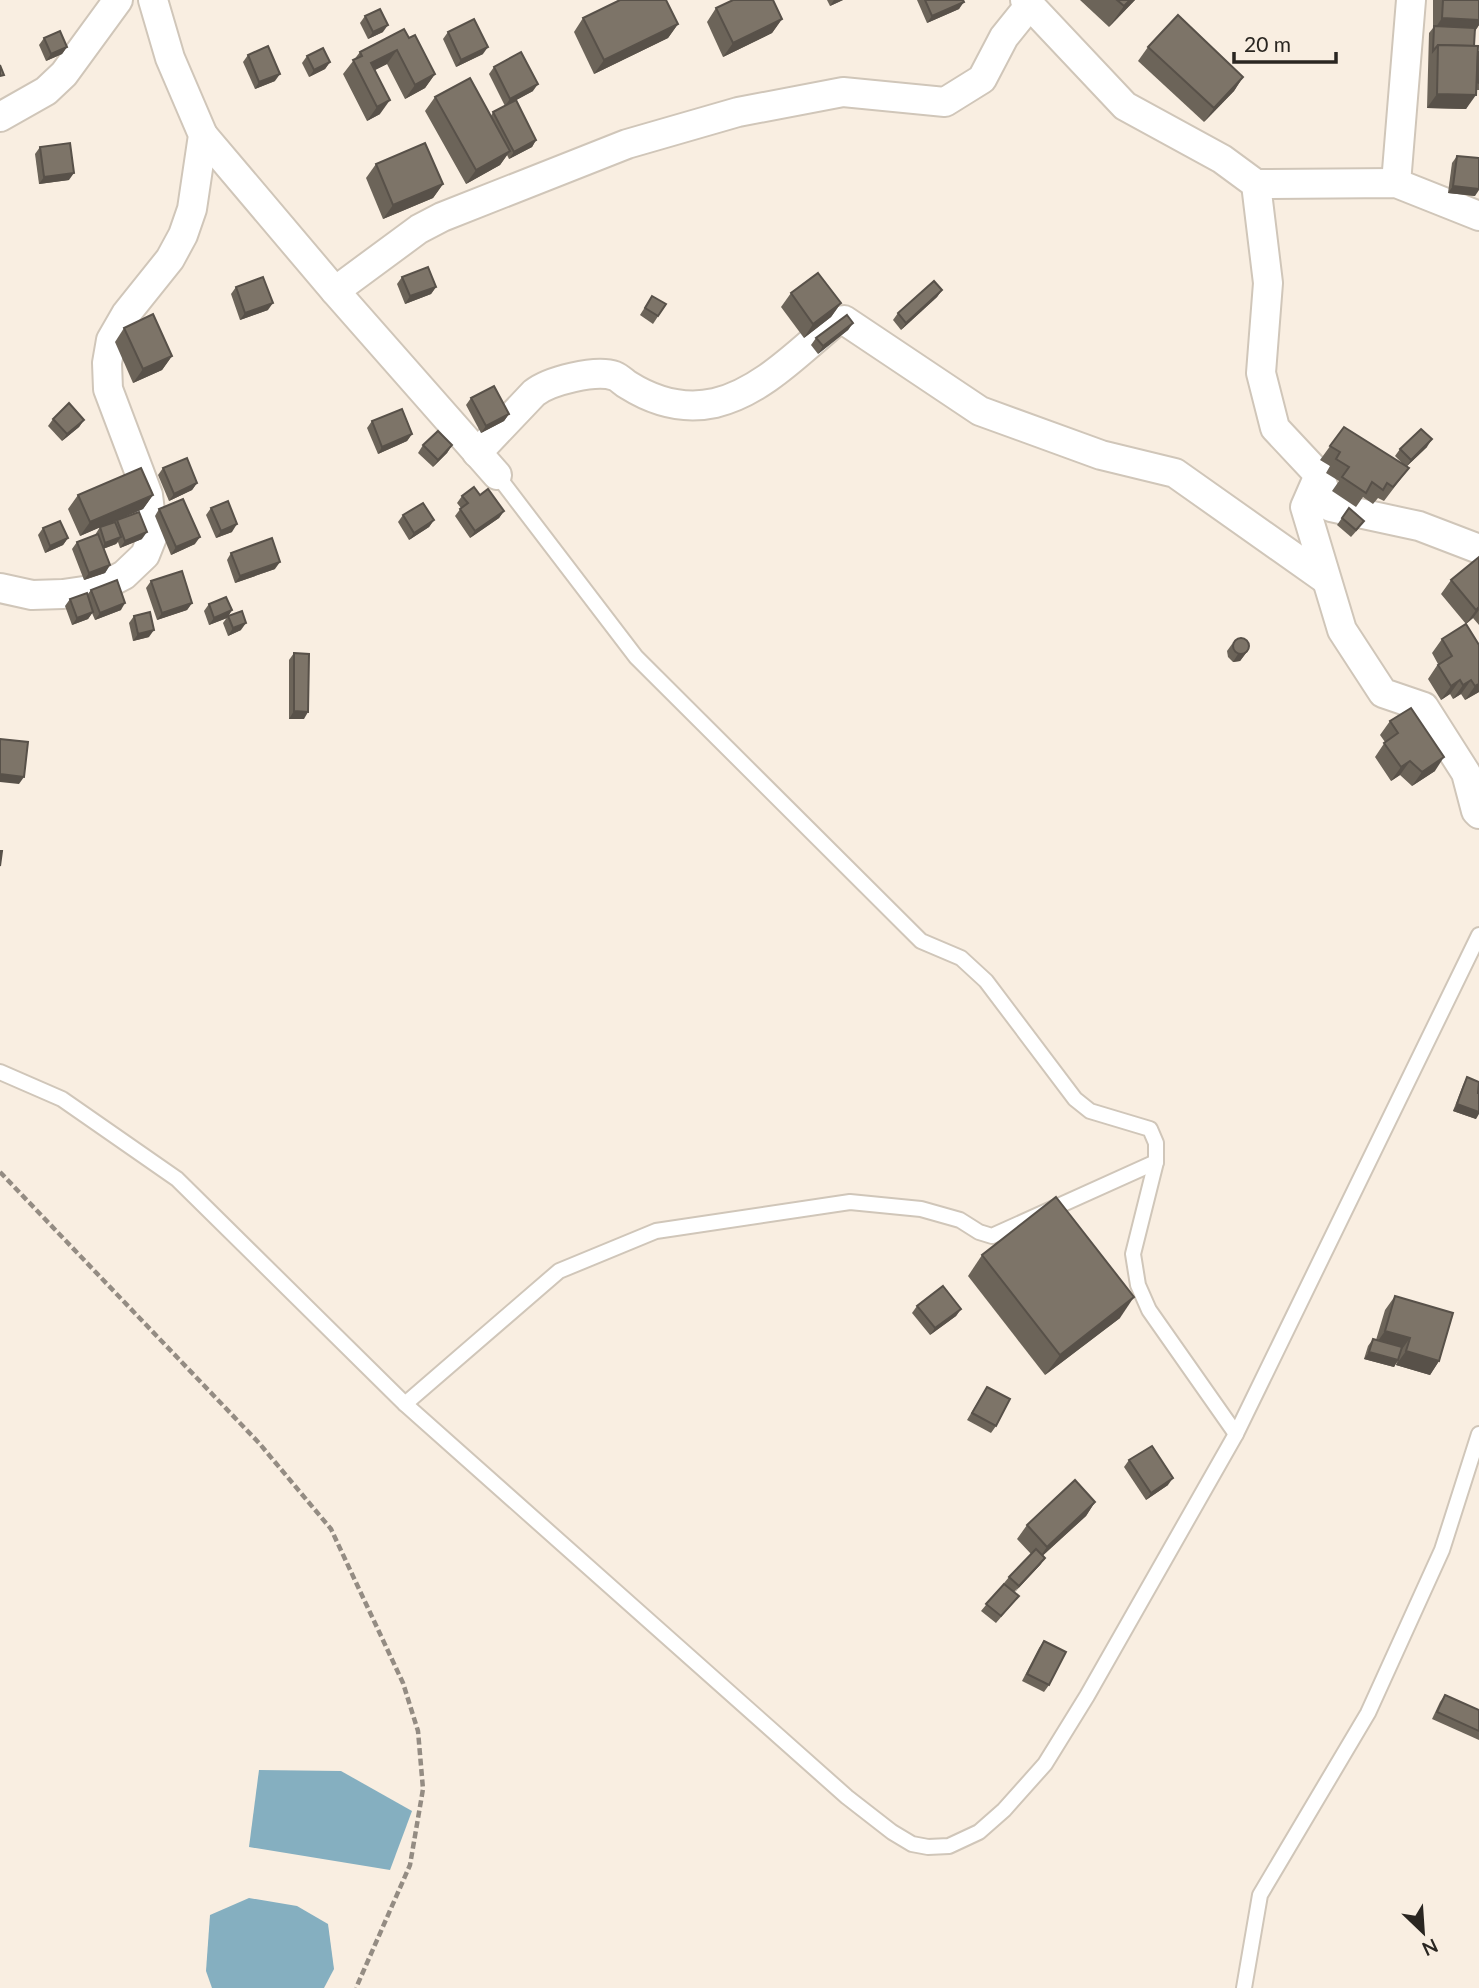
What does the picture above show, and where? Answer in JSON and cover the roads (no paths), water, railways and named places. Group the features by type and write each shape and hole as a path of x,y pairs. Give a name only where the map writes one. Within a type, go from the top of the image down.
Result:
{"street":[{"path":"0,117 46,91 64,74 118,0"},
{"path":"153,0 170,58 202,135 497,475"},
{"path":"1395,183 1411,0"},
{"path":"335,291 419,229 442,217 627,144 738,112 843,92 945,102 982,79 1004,37 1027,3 1125,106 1222,159 1256,184 1395,183 1479,216"},
{"path":"0,588 32,595 97,589 124,575 145,555 153,535 148,495 107,389 107,363 111,340 126,314 170,259 183,235 192,209 202,135"},
{"path":"1256,184 1268,284 1261,373 1275,428 1319,475 1331,507 1419,526 1479,549"},
{"path":"477,453 534,393 552,382 599,375 615,376 660,402 685,406 715,403 746,390 773,374 834,323 844,320 980,411 1101,455 1175,472 1325,579"},
{"path":"1319,475 1305,507 1342,630 1383,693 1424,706 1466,773 1479,814"}],"lane":[{"path":"497,475 636,657 921,941 961,958 986,981 1075,1099 1090,1111 1150,1129 1156,1143 1156,1162 1133,1254 1138,1285 1149,1310 1236,1434"},
{"path":"0,1072 62,1099 177,1179 405,1404 847,1797 912,1844 928,1847 949,1846 979,1832 1004,1810 1045,1764 1087,1696 1236,1434 1479,934"},
{"path":"405,1404 559,1271 656,1231 850,1202 921,1209 960,1220 979,1232 992,1236 1156,1162"},
{"path":"1244,1988 1260,1895 1368,1713 1443,1550 1479,1434"}],"water":[{"path":"259,1770 341,1771 412,1811 390,1870 249,1847"},
{"path":"249,1898 297,1906 328,1924 334,1969 324,1988 212,1988 206,1971 210,1915"}]}
